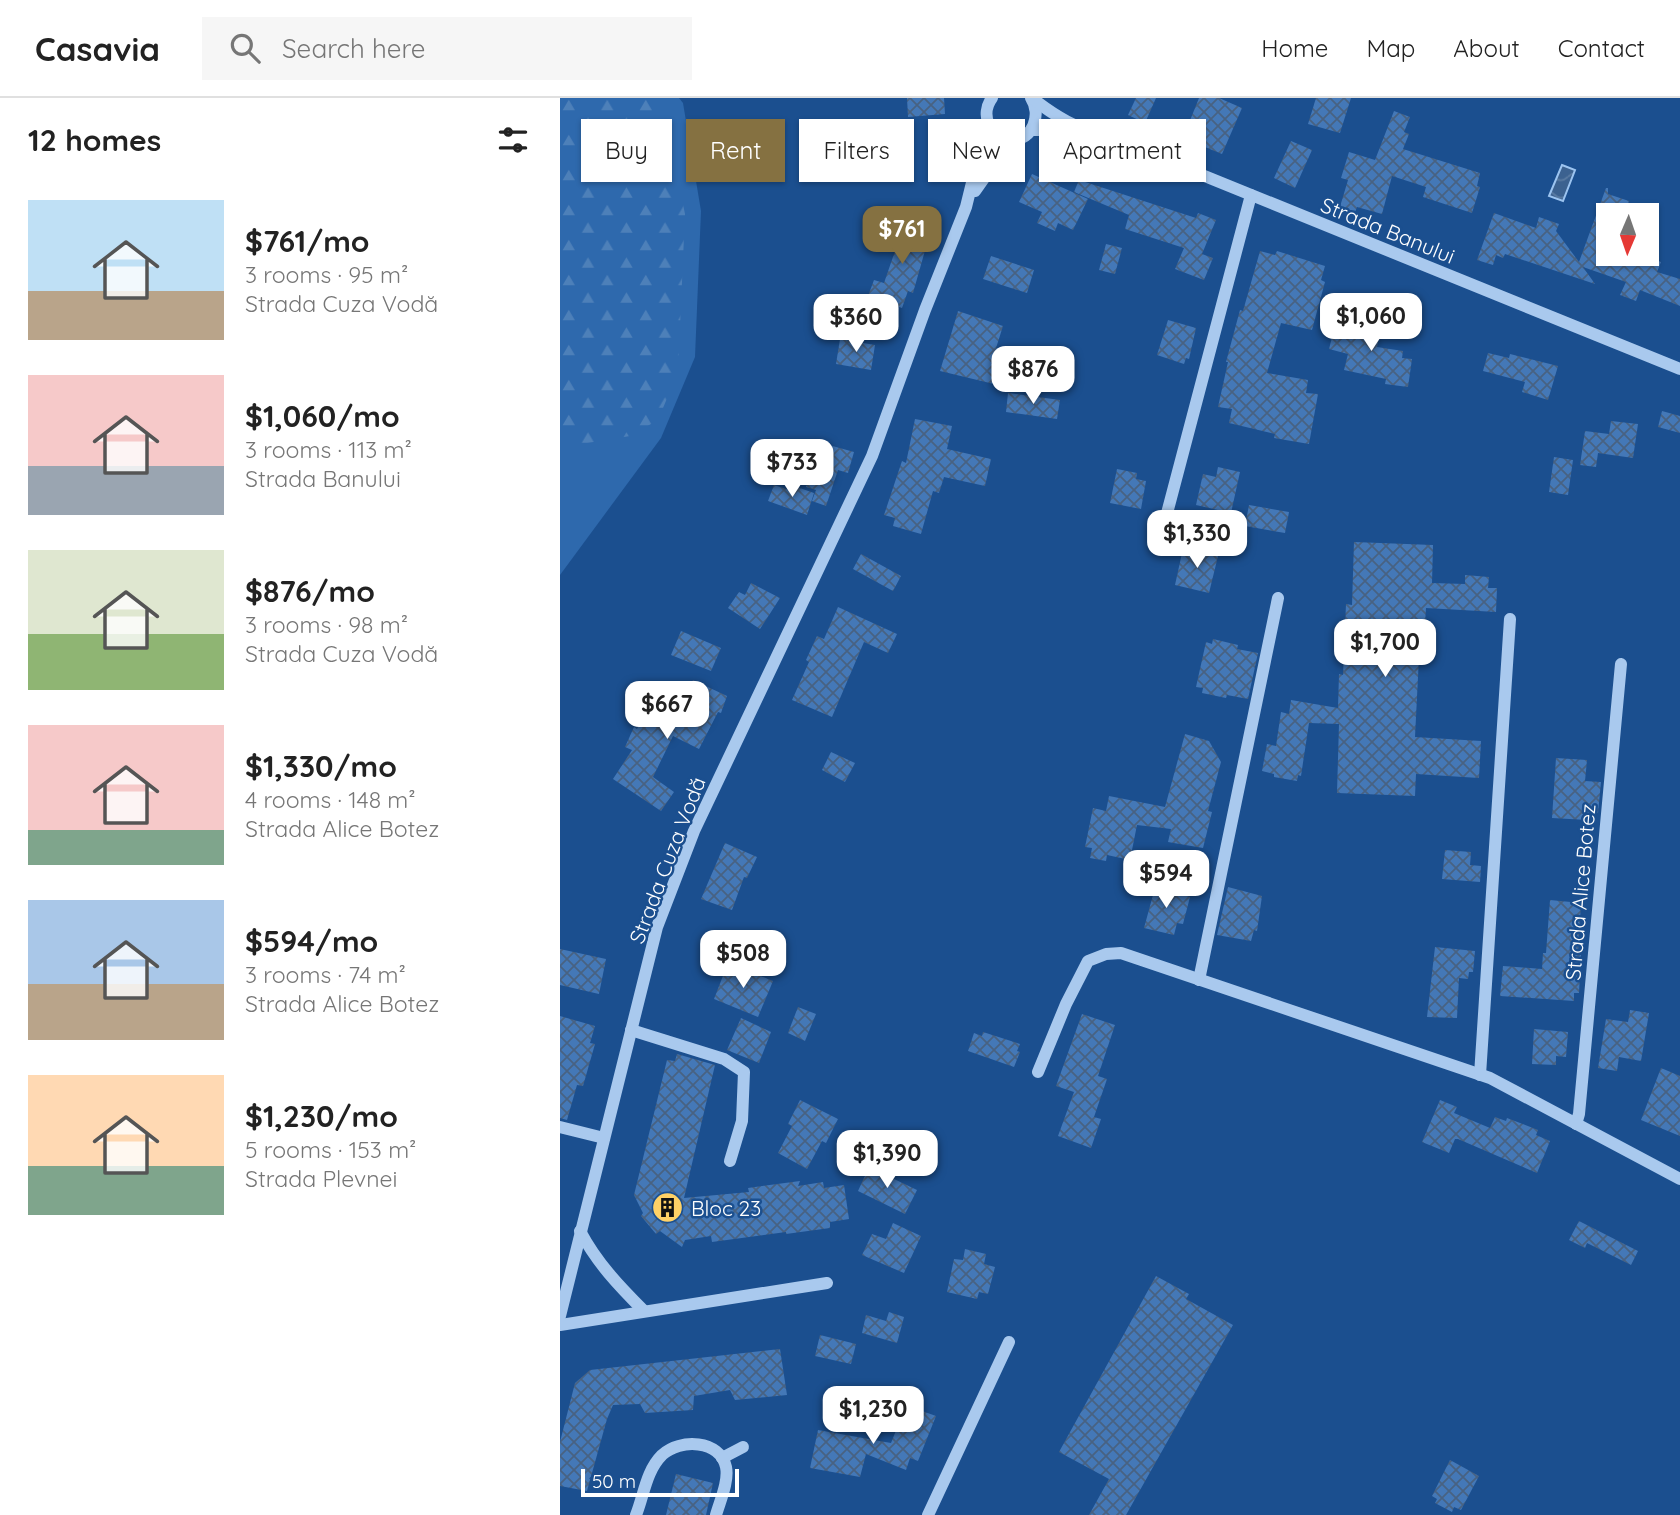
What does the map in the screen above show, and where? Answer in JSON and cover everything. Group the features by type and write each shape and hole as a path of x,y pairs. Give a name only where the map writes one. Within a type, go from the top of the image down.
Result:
{"street":[{"name":"Strada Banului","path":"1031,98 1060,119"},
{"path":"1025,135 1036,122 1037,112 1031,98"},
{"name":"Strada Cuza Vodă","path":"986,119 985,111 990,99"},
{"name":"Strada Banului","path":"1031,130 1039,130"},
{"name":"Strada Banului","path":"1206,177 1680,369"},
{"name":"Strada Cuza Vodă","path":"560,1317 657,927 694,831 872,456 925,310 967,206 973,182"},
{"name":"Strada Cuza Vodă","path":"967,206 981,182"},
{"path":"1166,517 1251,195"},
{"path":"1199,980 1278,598"},
{"path":"1480,1075 1510,620"},
{"name":"Strada Alice Botez","path":"1576,1124 1620,664"},
{"path":"1038,1072 1066,1004 1088,961 1106,954 1121,953 1480,1075 1680,1179"},
{"path":"631,1030 724,1059 744,1072 741,1121 730,1161"},
{"path":"560,1127 604,1138"},
{"path":"580,1231 606,1273 644,1311"},
{"path":"560,1325 827,1283"},
{"path":"928,1515 1009,1342"},
{"path":"636,1515 654,1466 663,1454 676,1445 690,1443 700,1445 722,1458 727,1475 716,1515"},
{"path":"722,1458 743,1447"}],"green space":[{"path":"560,98 679,98 683,103 686,121 686,182 696,182 701,211 695,357 661,438 560,575"},
{"path":"560,98 647,98 664,119 581,119 581,182 672,182 672,151 685,214 678,372 658,420 630,436 563,447 560,450"}],"water":[{"path":"1562,165 1575,170 1563,201 1549,196"}],"building":[{"path":"907,98 944,98 945,114 908,117"},
{"path":"1136,98 1156,98 1147,119 1136,119 1128,115"},
{"path":"1199,98 1219,98 1242,108 1222,154 1206,147 1206,119 1191,119"},
{"path":"1316,98 1351,98 1340,133 1308,124"},
{"path":"1394,111 1410,117 1404,132 1409,134 1403,149 1480,173 1477,186 1480,187 1472,213 1423,197 1426,187 1392,176 1382,214 1357,207 1354,215 1339,210 1348,180 1341,178 1349,152 1375,160"},
{"path":"1291,141 1312,150 1295,188 1274,178"},
{"path":"1032,174 1039,177 1039,182 1050,182 1088,199 1073,230 1058,223 1055,231 1037,223 1042,212 1019,202"},
{"path":"1078,182 1085,182 1196,218 1198,213 1216,220 1202,254 1213,258 1204,280 1175,269 1184,248 1125,229 1129,215 1074,192"},
{"path":"1606,188 1608,194 1629,201 1628,203 1601,203"},
{"path":"1494,213 1536,228 1539,217 1559,224 1556,231 1579,262 1596,215 1596,266 1659,266 1659,261 1661,262 1657,272 1680,279 1680,306 1640,290 1636,301 1620,295 1626,282 1583,267 1595,284 1505,254 1503,258 1496,255 1493,265 1477,260"},
{"path":"900,222 924,224 922,246 926,247 913,293 908,291 902,308 868,296 874,280 884,283 895,251 893,250"},
{"path":"1106,244 1122,248 1115,274 1099,270"},
{"path":"1260,251 1275,255 1277,251 1325,266 1321,280 1325,282 1312,330 1281,323 1267,373 1308,380 1306,393 1318,394 1309,444 1274,438 1275,434 1229,423 1232,409 1218,407 1226,362 1240,310 1243,311"},
{"path":"991,256 1034,270 1027,293 983,279"},
{"path":"958,311 1003,326 991,364 1003,367 998,385 940,371"},
{"path":"1357,312 1375,316 1373,328 1381,330 1377,347 1403,351 1402,358 1412,359 1408,387 1385,384 1386,379 1344,370 1348,354 1329,349 1335,326 1353,330"},
{"path":"1168,320 1196,328 1189,359 1186,358 1184,364 1157,355"},
{"path":"840,339 875,345 871,370 836,364"},
{"path":"1488,353 1509,358 1510,354 1558,366 1548,400 1522,392 1525,382 1483,371"},
{"path":"1008,393 1060,400 1057,419 1006,412"},
{"path":"1662,411 1680,416 1680,433 1658,427"},
{"path":"915,419 952,426 947,449 991,459 985,486 944,477 939,493 933,491 921,534 893,526 895,518 884,515 902,461 906,463"},
{"path":"1611,421 1638,424 1633,458 1598,453 1596,467 1580,465 1585,431 1609,434"},
{"path":"829,445 854,452 848,473 838,470 826,506 812,501 816,490 806,487 813,465 822,468"},
{"path":"1554,457 1573,460 1568,495 1549,492"},
{"path":"1218,467 1240,472 1231,513 1196,505 1203,474 1216,477"},
{"path":"1117,469 1137,473 1136,479 1146,481 1141,509 1110,503"},
{"path":"774,485 792,491 794,486 814,493 807,515 768,501"},
{"path":"1249,505 1289,512 1285,533 1245,526"},
{"path":"1354,542 1433,545 1432,583 1465,584 1465,575 1489,577 1488,588 1497,588 1496,612 1426,608 1423,657 1419,657 1415,737 1481,741 1479,778 1416,774 1415,796 1337,793 1339,724 1309,723 1301,776 1298,775 1297,781 1274,777 1274,774 1262,771 1267,744 1276,746 1281,712 1289,714 1291,700 1338,708 1339,674 1343,675 1346,604 1352,605"},
{"path":"1197,547 1219,552 1209,593 1175,585 1182,553 1195,556"},
{"path":"861,554 901,576 893,591 853,569"},
{"path":"751,583 780,598 760,629 728,608 739,592 745,595"},
{"path":"838,607 897,634 888,653 864,642 832,717 792,700 817,636 824,639"},
{"path":"681,631 721,648 711,671 671,655"},
{"path":"1213,639 1238,645 1237,649 1258,653 1248,699 1202,693 1203,688 1196,687 1206,642 1212,644"},
{"path":"693,680 727,696 721,713 718,712 699,749 673,736 653,777 674,792 661,811 613,779 632,750 625,747 634,727 637,729 651,702 676,715"},
{"path":"1185,734 1209,741 1221,762 1208,811 1212,812 1203,848 1168,842 1171,829 1137,825 1130,860 1107,855 1106,861 1090,858 1092,848 1085,847 1093,808 1106,811 1109,796 1165,807"},
{"path":"831,752 855,763 845,782 822,770"},
{"path":"1556,758 1587,760 1585,781 1601,782 1598,813 1587,813 1587,820 1552,818"},
{"path":"725,843 757,857 747,878 744,877 732,910 701,899"},
{"path":"1445,850 1471,852 1470,865 1481,866 1480,882 1442,879"},
{"path":"1156,884 1176,889 1174,893 1190,897 1183,924 1177,923 1174,935 1144,928"},
{"path":"1228,887 1262,896 1257,931 1254,930 1251,941 1217,935"},
{"path":"1550,900 1581,903 1579,993 1574,993 1574,1001 1500,996 1503,966 1542,969 1543,953 1546,953"},
{"path":"1435,947 1475,951 1473,972 1469,972 1468,979 1459,978 1457,1018 1427,1017"},
{"path":"560,949 606,959 599,994 560,985"},
{"path":"728,963 773,981 758,1017 714,999"},
{"path":"798,1007 816,1014 805,1041 788,1033"},
{"path":"1630,1010 1649,1013 1641,1061 1619,1057 1617,1071 1598,1068 1606,1019 1628,1022"},
{"path":"1082,1014 1115,1025 1098,1076 1107,1079 1094,1117 1101,1119 1091,1148 1058,1136 1074,1092 1056,1086"},
{"path":"560,1016 595,1026 590,1043 595,1044 583,1086 577,1085 567,1120 560,1118"},
{"path":"741,1018 771,1032 759,1063 727,1050"},
{"path":"1534,1029 1568,1032 1566,1057 1556,1056 1556,1065 1532,1064"},
{"path":"983,1032 1020,1044 1014,1067 968,1051 974,1033 982,1036"},
{"path":"677,1054 715,1065 684,1198 749,1192 748,1188 800,1181 798,1186 823,1182 824,1188 844,1185 849,1219 830,1222 830,1228 786,1234 712,1242 711,1236 685,1240 682,1247 660,1231 656,1234 641,1216 643,1213 634,1195 667,1060 675,1061"},
{"path":"1661,1068 1680,1076 1680,1136 1641,1120"},
{"path":"800,1100 838,1119 826,1143 822,1141 807,1169 778,1153 792,1126 788,1124"},
{"path":"1440,1100 1457,1107 1454,1113 1490,1128 1495,1117 1506,1121 1507,1118 1538,1130 1536,1135 1550,1141 1537,1173 1458,1139 1455,1139 1449,1153 1422,1142"},
{"path":"869,1167 917,1190 905,1214 858,1191"},
{"path":"1579,1221 1638,1251 1631,1265 1587,1243 1585,1248 1569,1240"},
{"path":"893,1223 921,1236 904,1273 862,1255 872,1234 886,1239"},
{"path":"965,1249 986,1254 984,1264 995,1267 988,1294 979,1292 977,1299 947,1292 954,1259 963,1260"},
{"path":"1156,1276 1189,1294 1186,1299 1233,1325 1126,1515 1089,1515 1109,1479 1059,1452"},
{"path":"889,1312 904,1317 897,1343 862,1333 866,1315 886,1321"},
{"path":"820,1335 856,1344 851,1364 815,1356"},
{"path":"780,1349 787,1395 735,1400 730,1390 694,1396 693,1410 645,1413 640,1404 613,1405 587,1491 560,1486 560,1442 575,1383 590,1370"},
{"path":"911,1407 936,1416 918,1461 910,1458 906,1470 866,1454 860,1477 810,1468 818,1430 891,1443 905,1408 909,1410"},
{"path":"1450,1460 1479,1476 1461,1510 1454,1507 1452,1512 1435,1503 1437,1499 1432,1496"},
{"path":"676,1474 713,1483 706,1515 666,1515"}],"place":[{"name":"Bloc 23","path":"668,1208"}]}
